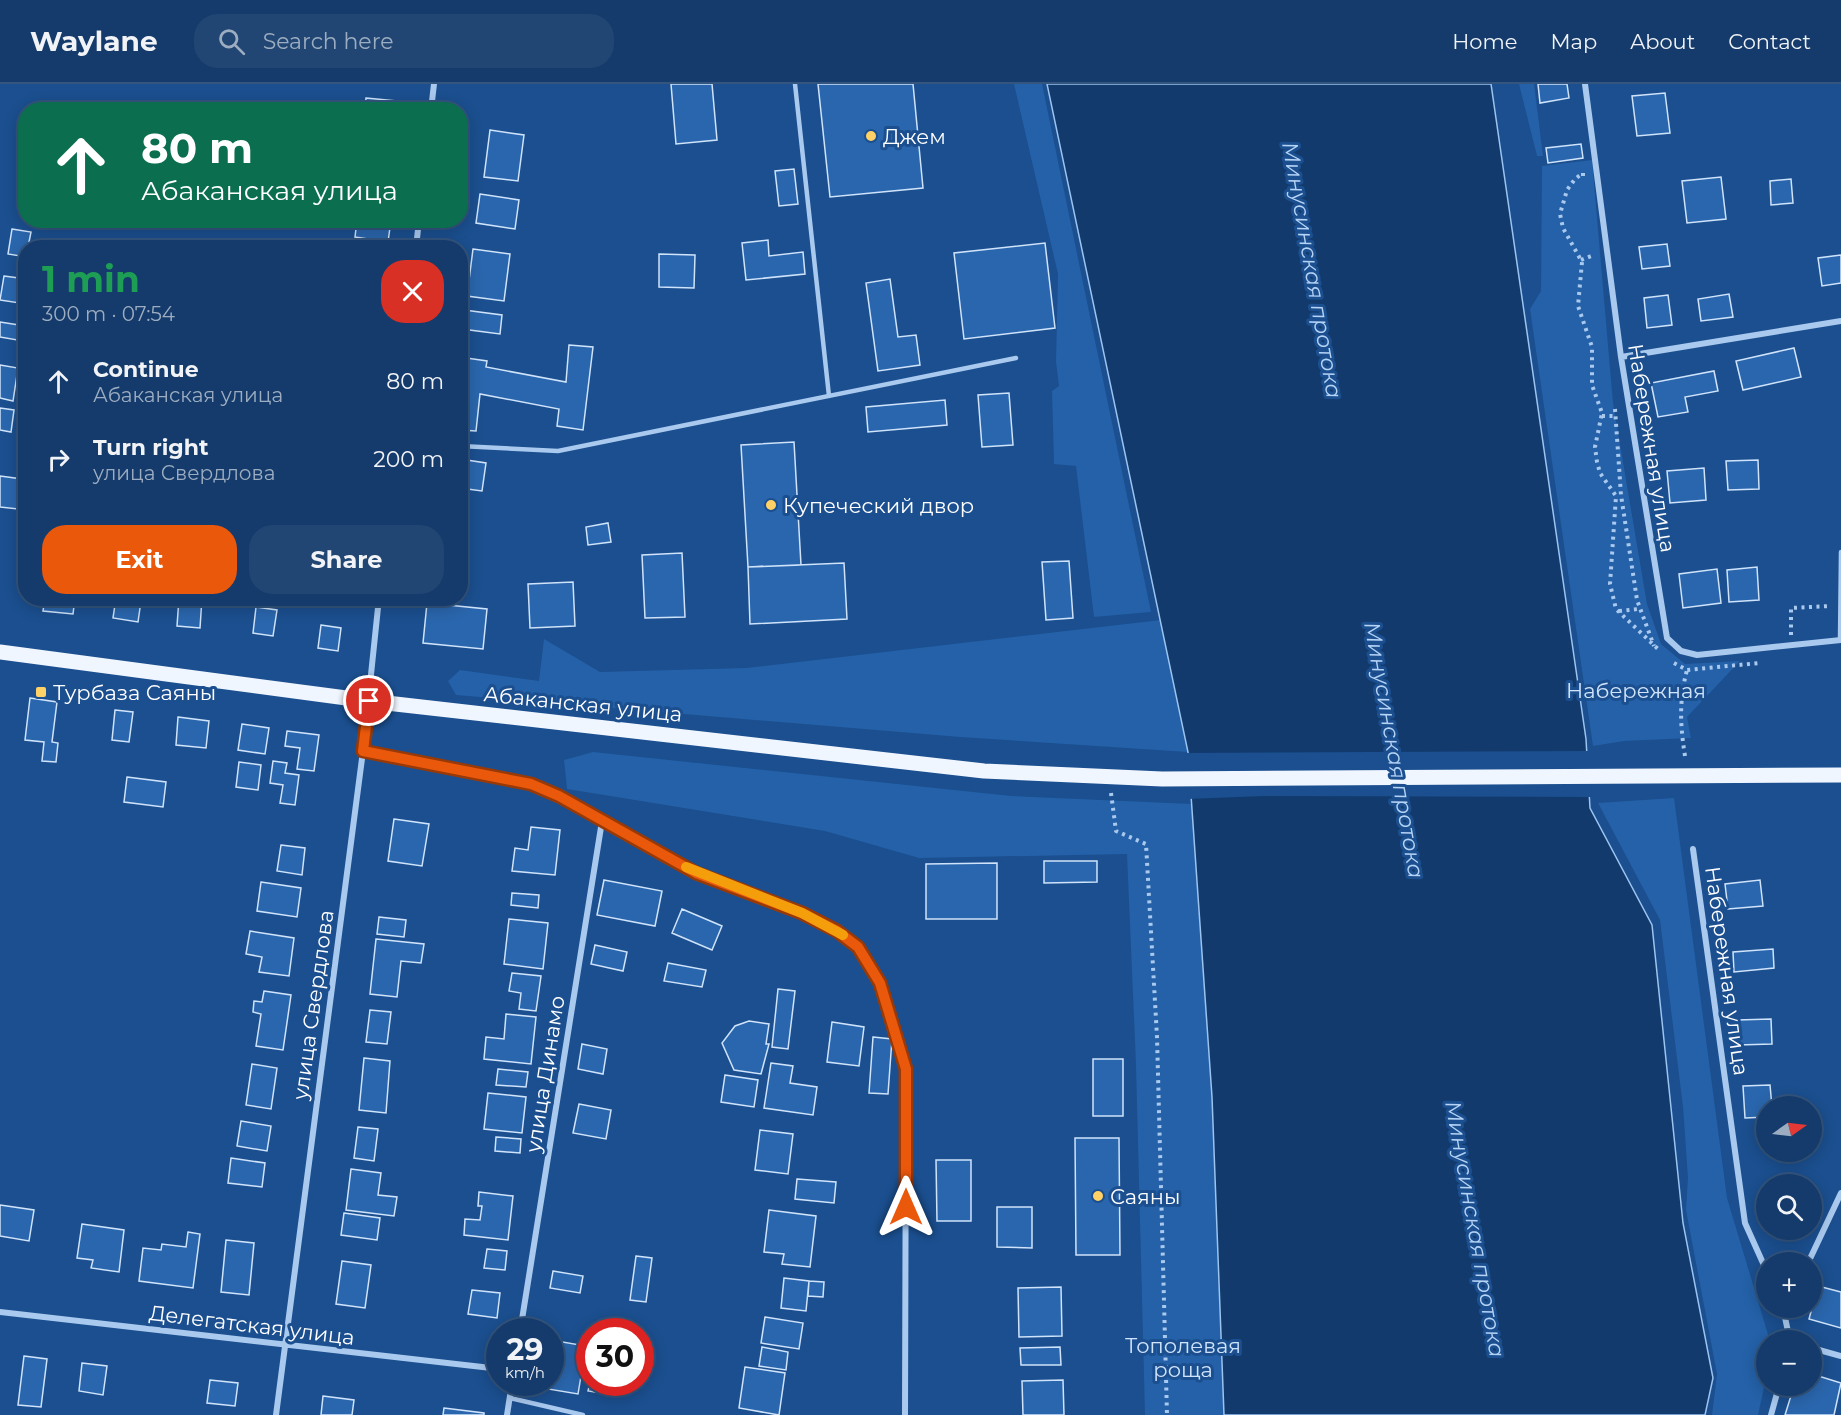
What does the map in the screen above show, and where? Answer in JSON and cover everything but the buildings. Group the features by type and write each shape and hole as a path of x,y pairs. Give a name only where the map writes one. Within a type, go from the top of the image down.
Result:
{"main road":[{"name":"Абаканская улица","path":"0,652 369,701 984,771 1162,779 1841,775"}],"street":[{"path":"432,102 434,84"},
{"name":"Набережная улица","path":"1585,84 1622,357 1667,638 1681,651 1697,656 1840,640"},
{"path":"1622,357 1841,321"},
{"name":"улица Свердлова","path":"276,1415 363,751 379,606"},
{"path":"363,751 531,784 696,873 802,913 837,931 858,947 880,983 906,1069 905,1415"},
{"name":"улица Динамо","path":"522,1318 602,821"},
{"name":"Набережная улица","path":"1693,849 1745,1223 1758,1252"},
{"path":"1813,1252 1841,1193"},
{"name":"Делегатская улица","path":"0,1312 486,1368"},
{"path":"1822,1351 1841,1356"},
{"path":"1771,1415 1776,1396"},
{"path":"507,1415 510,1398"}],"lane":[{"path":"795,84 829,396"},
{"path":"468,446 558,451 1016,358"},
{"path":"1840,640 1841,552"},
{"path":"510,1398 583,1415"}],"path":[{"path":"1581,260 1594,255"},
{"path":"1602,416 1616,416"},
{"path":"1616,496 1621,495"},
{"path":"1618,611 1638,609"},
{"path":"1685,756 1680,723 1682,689 1688,670"},
{"path":"1109,777 1116,831 1146,844 1157,1048 1167,1415"}],"green space":[{"path":"1014,84 1042,84 1151,612 1094,617 1076,466 1054,464 1052,391 1059,386 1056,362 1058,274"},
{"path":"1519,84 1534,84 1543,156 1537,156"},
{"name":"Набережная","path":"1592,160 1613,403 1647,604 1661,644 1685,664 1740,661 1687,717 1691,738 1624,741 1593,746 1530,309 1541,291 1542,166"},
{"path":"1161,620 1188,752 960,737 456,695 448,681 460,670 539,681 544,639 600,672 746,668"},
{"name":"Тополевая роща","path":"593,752 1011,796 1192,804 1212,1097 1224,1415 1145,1415 1136,1065 1127,854 919,858 825,831 567,789 564,760"},
{"path":"1674,798 1727,1198 1756,1294 1756,1318 1763,1318 1767,1330 1756,1330 1756,1396 1762,1396 1758,1415 1712,1415 1717,1374 1686,1210 1688,1178 1683,1107 1660,920 1598,803"}],"water":[{"name":"Минусинская протока","path":"1047,84 1491,84 1586,739 1590,808 1652,925 1683,1223 1713,1378 1705,1415 1224,1415 1212,1097 1188,752"}],"pier":[{"path":"1590,751 1592,797 1264,796 1188,799 1185,753"}],"slow traffic":[{"path":"686,867 696,873 802,913 843,935"}],"place":[{"name":"Джем","path":"871,136"},
{"name":"Купеческий двор","path":"771,505"},
{"name":"Турбаза Саяны","path":"41,692"},
{"name":"Саяны","path":"1098,1196"}],"route":[{"path":"369,701 363,751 531,784 559,796 696,873 802,913 837,931 858,947 880,983 906,1069 906,1207"}]}
